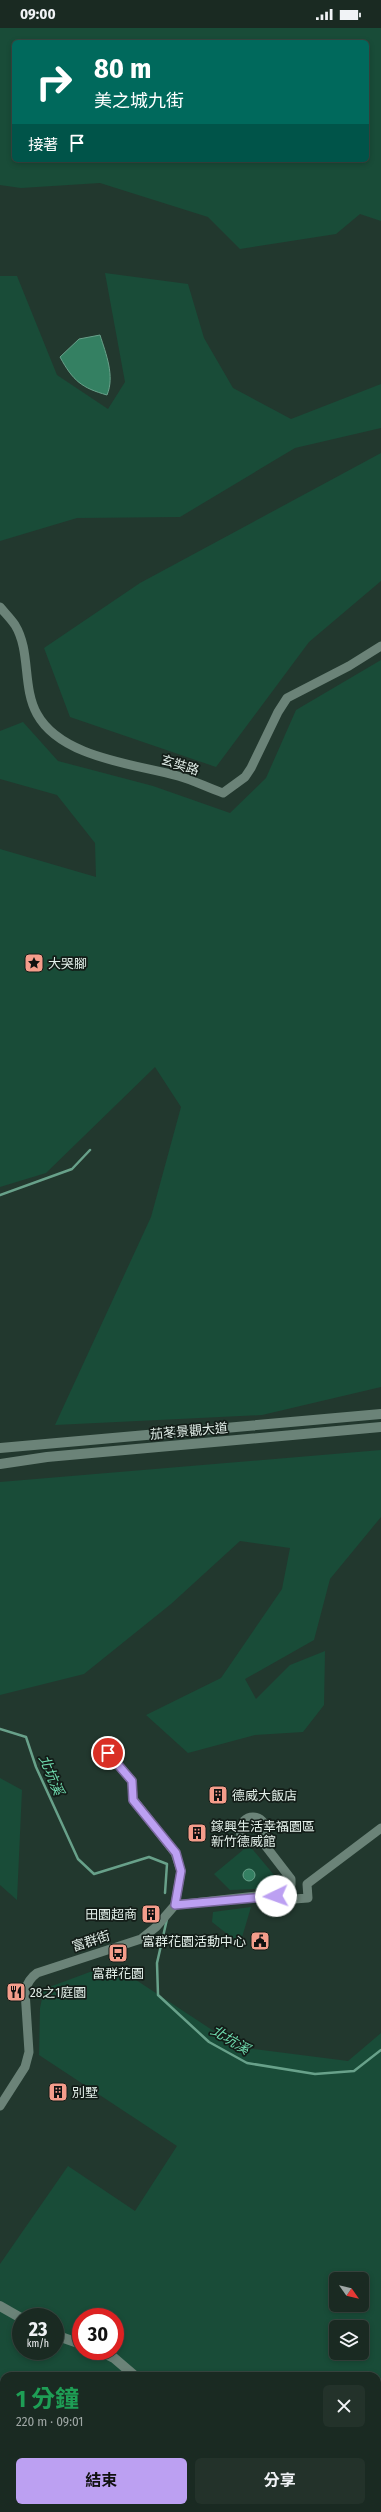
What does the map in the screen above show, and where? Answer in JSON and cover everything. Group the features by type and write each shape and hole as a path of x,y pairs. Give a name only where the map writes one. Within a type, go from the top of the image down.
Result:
{"street":[{"name":"玄奘路","path":"0,606 16,626 22,644 31,696 37,714 52,731 96,757 179,776 223,793 245,777 287,698 349,666 381,646"},
{"name":"茄苳景觀大道","path":"0,1448 381,1414"},
{"name":"茄苳景觀大道","path":"0,1464 47,1457 381,1427"},
{"path":"108,1753 132,1781 133,1800 176,1853 181,1871 175,1905 284,1893 294,1899 308,1898 307,1884"},
{"path":"284,1893 291,1885 307,1884 381,1828"},
{"path":"260,1840 289,1875 291,1885"},
{"name":"富群街","path":"0,2106 25,2067 29,2052 25,1991 27,1983 32,1977 37,1973 141,1939 156,1926 175,1905"},
{"path":"0,2306 12,2313"},
{"path":"116,2360 130,2372"}],"shaded area":[{"path":"0,28 381,28 381,221 360,214 336,234 240,249 208,217 100,183 21,188 0,185"},
{"path":"105,273 188,284 204,338 233,388 291,419 381,384 381,428 295,448 180,517 77,518 0,541 0,276 17,276 57,375 108,409 125,382"},
{"path":"100,335 110,373 107,395 85,386 74,378 60,357 79,339"},
{"path":"381,453 381,581 309,642 216,767 70,717 44,648 140,583"},
{"path":"381,660 381,1387 262,1415 55,1425 151,1217 181,1107 155,1067 46,1173 0,1187 0,849 96,877 95,843 57,795 0,779 0,731 23,722 58,761 153,786 230,813 266,778 296,710"},
{"path":"381,1450 381,1517 330,1579 314,1640 245,1679 256,1699 290,1665 325,1651 324,1705 303,1732 255,1735 188,1753 146,1715 221,1678 282,1589 290,1548 240,1541 171,1604 84,1674 0,1695 0,1482"},
{"path":"0,1778 22,1790 17,1900 0,1885"},
{"path":"249,1845 274,1875 258,1889 230,1890 214,1874"},
{"path":"247,1869 251,1869 255,1875 251,1881 247,1881 243,1877 243,1873"},
{"path":"251,1907 240,1944 212,1922 213,1912"},
{"path":"106,1966 130,1976 238,2047 348,2061 381,2033 381,2372 0,2372 0,2264 68,2166 135,2211 177,2146 39,2055 40,2008 44,1989"}],"waterway":[{"path":"0,1195 72,1169 90,1150"},
{"name":"北坑溪","path":"0,1729 26,1737 36,1767 78,1859 94,1874 149,1857 167,1864 165,1893"},
{"name":"北坑溪","path":"167,1919 157,1963 158,1995 209,2042 247,2063 315,2074 354,2071 381,2050"}],"place":[{"name":"大哭腳","path":"34,963"},
{"name":"德威大飯店","path":"218,1795"},
{"name":"鎵興生活幸福園區 新竹德威館","path":"197,1833"},
{"name":"田園超商","path":"151,1914"},
{"name":"富群花園活動中心","path":"260,1941"},
{"name":"富群花園","path":"118,1953"},
{"name":"28之1庭園","path":"16,1992"},
{"name":"別墅","path":"58,2092"}],"route":[{"path":"108,1753 132,1781 133,1800 176,1853 181,1871 175,1905 276,1896"}]}
